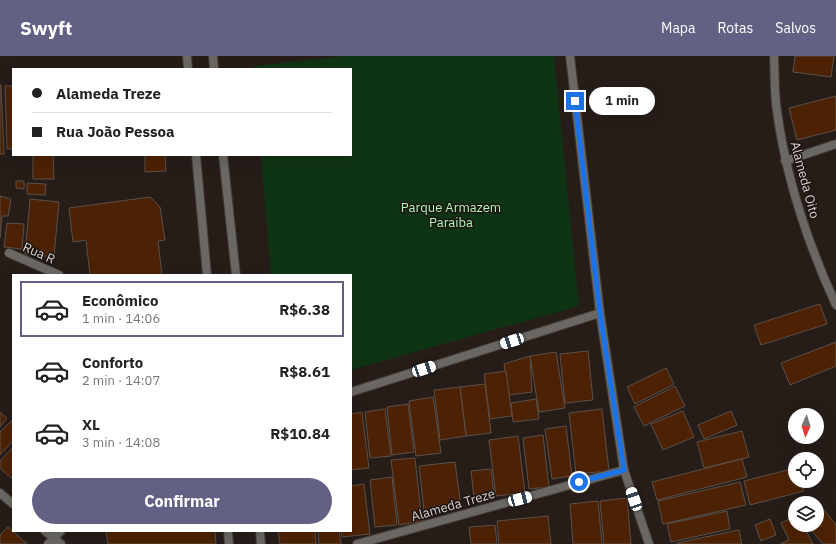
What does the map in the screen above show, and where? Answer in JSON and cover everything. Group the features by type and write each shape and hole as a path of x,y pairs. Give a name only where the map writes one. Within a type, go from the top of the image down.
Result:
{"street":[{"path":"187,56 188,68"},
{"path":"213,56 214,68"},
{"path":"570,56 600,313 624,470 649,544"},
{"name":"Alameda Oito","path":"774,56 776,109 785,161 817,263 836,305"},
{"path":"785,161 836,144"},
{"path":"196,156 207,274"},
{"path":"223,156 236,274"},
{"name":"Rua R","path":"9,253 57,274"},
{"path":"352,392 600,313"},
{"name":"Alameda Treze","path":"357,544 624,470"},
{"path":"0,493 12,503"},
{"path":"46,532 51,541 61,544"},
{"path":"51,541 60,532"},
{"path":"228,532 230,544"},
{"path":"260,532 261,544"}],"green space":[{"name":"Parque Armazem Paraiba","path":"344,56 554,56 579,306 352,370 352,274 271,274 261,156 352,156 352,68 255,68 254,66"}],"building":[{"path":"795,56 834,56 831,77 793,72"},
{"path":"1,85 4,154 0,154"},
{"path":"5,86 12,86 12,149 7,149"},
{"path":"836,96 836,130 797,140 789,108"},
{"path":"33,156 53,156 54,179 33,179"},
{"path":"145,156 165,156 166,171 145,172"},
{"path":"16,181 24,181 24,189 16,188"},
{"path":"27,183 46,184 45,195 27,194"},
{"path":"0,196 11,199 8,216 2,216 0,238"},
{"path":"150,197 160,207 165,240 158,241 162,274 90,274 86,240 73,242 69,208"},
{"path":"30,199 59,202 54,257 25,254"},
{"path":"7,223 24,224 22,249 4,247"},
{"path":"820,304 827,324 761,345 754,325"},
{"path":"836,342 836,366 790,385 781,363"},
{"path":"588,351 593,400 565,403 560,354"},
{"path":"556,352 565,408 539,412 530,356"},
{"path":"530,356 532,392 509,395 504,364"},
{"path":"666,368 674,384 635,404 627,387"},
{"path":"506,371 512,416 490,419 484,374"},
{"path":"485,384 491,433 466,436 460,387"},
{"path":"675,386 685,406 644,426 634,407"},
{"path":"460,387 466,436 440,440 434,390"},
{"path":"433,397 441,453 416,456 409,401"},
{"path":"536,399 539,419 513,422 511,403"},
{"path":"408,404 414,452 392,455 387,407"},
{"path":"385,409 391,456 370,458 365,412"},
{"path":"602,409 609,471 576,474 569,413"},
{"path":"683,411 694,437 663,450 651,424"},
{"path":"731,411 737,425 704,439 698,425"},
{"path":"0,412 7,418 0,427"},
{"path":"362,412 369,468 352,470 352,414"},
{"path":"12,420 12,442 0,455 0,432"},
{"path":"566,426 572,476 552,479 545,429"},
{"path":"742,431 749,457 704,468 697,442"},
{"path":"543,435 549,487 529,489 523,438"},
{"path":"518,436 525,493 496,496 489,440"},
{"path":"12,448 11,478 0,468 0,461"},
{"path":"415,458 422,521 399,525 391,460"},
{"path":"742,459 747,477 657,500 652,482"},
{"path":"455,462 461,507 424,511 419,466"},
{"path":"491,469 494,494 474,497 471,471"},
{"path":"788,470 788,488 803,488 804,491 750,505 744,481"},
{"path":"392,477 397,525 375,527 370,480"},
{"path":"740,482 746,505 663,524 658,501"},
{"path":"364,484 370,534 342,537 341,532 352,532 352,486"},
{"path":"627,498 631,544 604,544 600,501"},
{"path":"598,501 602,544 573,544 570,504"},
{"path":"824,510 836,525 836,544 823,544 813,532 824,532"},
{"path":"727,511 730,529 671,542 667,524"},
{"path":"548,516 551,544 499,544 497,521"},
{"path":"770,519 776,535 761,541 755,525"},
{"path":"788,520 788,532 807,532 813,544 780,544 789,540 781,523"},
{"path":"495,525 497,544 471,544 469,527"},
{"path":"8,527 27,544 0,544 0,535"},
{"path":"739,530 742,544 677,544 677,543"},
{"path":"106,532 215,532 216,544 108,544"},
{"path":"278,532 315,532 316,544 280,544"},
{"path":"318,532 339,532 341,544 319,544"}],"route":[{"path":"575,101 600,313 624,470 579,482"}]}
